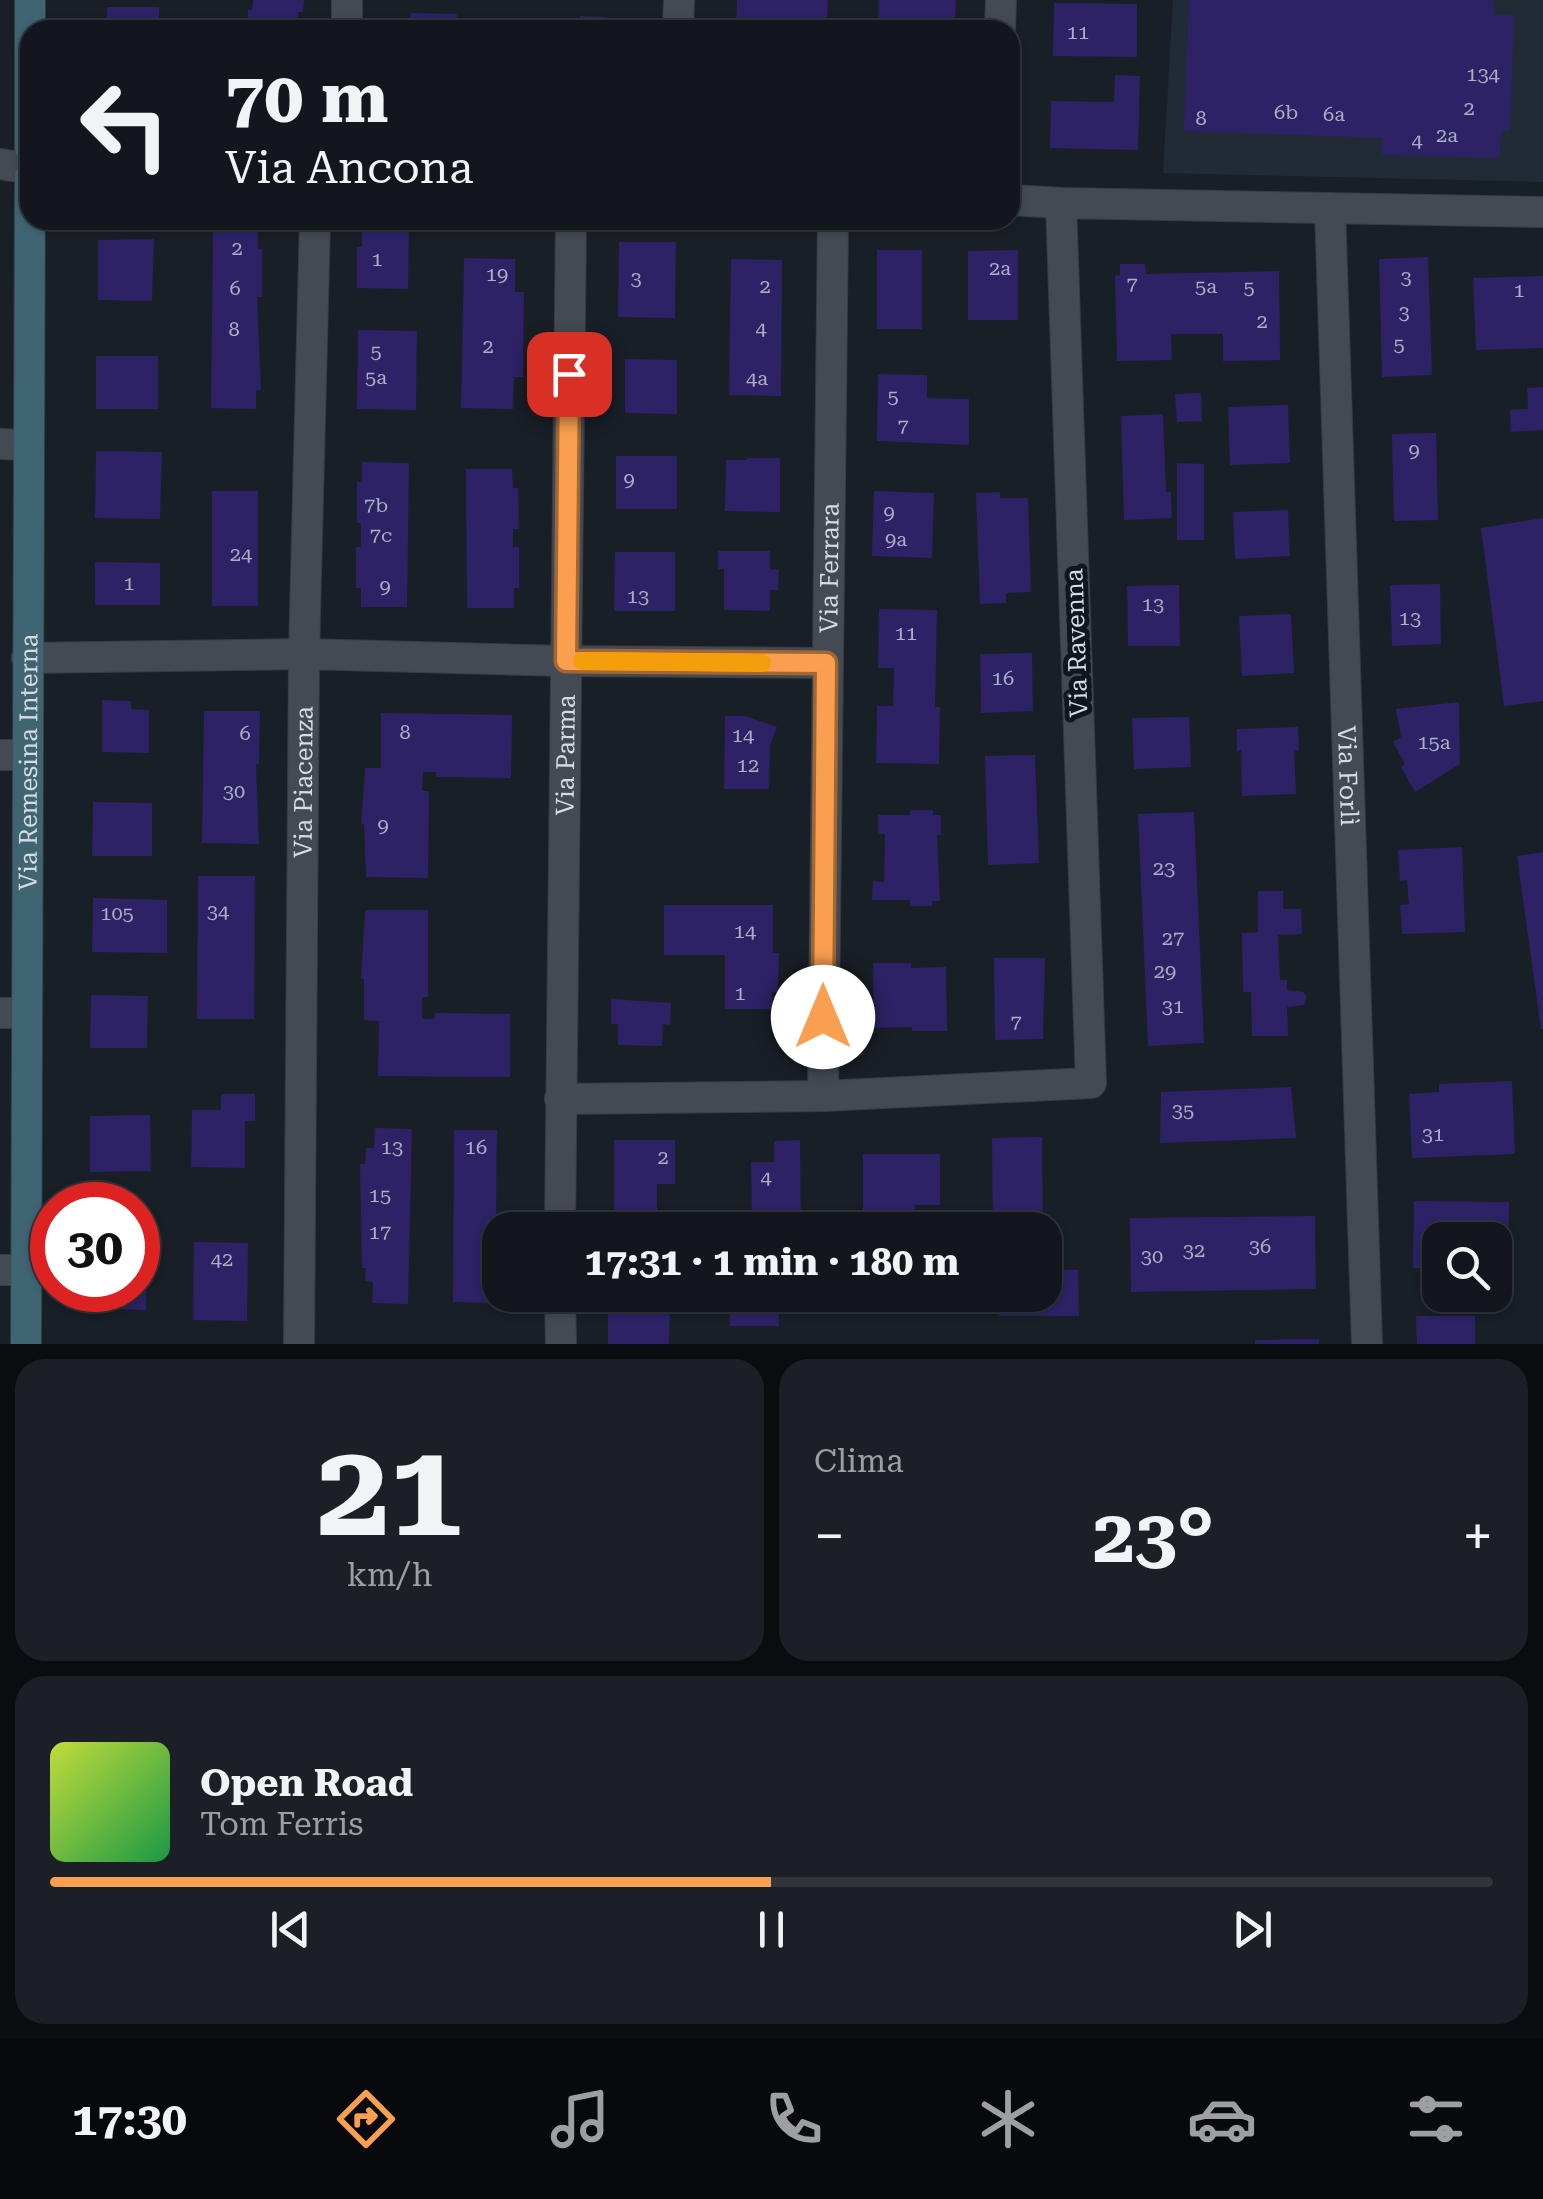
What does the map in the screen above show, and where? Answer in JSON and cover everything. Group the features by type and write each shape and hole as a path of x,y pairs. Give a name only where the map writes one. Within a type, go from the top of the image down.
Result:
{"street":[{"path":"1020,201 1543,212"},
{"name":"Via Ravenna","path":"822,1096 1091,1083 1061,204"},
{"name":"Via Forlì","path":"1330,208 1367,1344"},
{"name":"Via Remesina Interna","path":"26,1344 13,1270 14,755 27,658 14,444 27,230"},
{"name":"Via Piacenza","path":"299,1344 304,654 315,230"},
{"name":"Via Parma","path":"560,1212 570,230"},
{"name":"Via Ferrara","path":"822,1096 832,230"},
{"path":"27,658 304,654 826,663"},
{"path":"560,1099 822,1096"},
{"path":"560,1312 560,1344"}],"shaded area":[{"path":"1173,0 1543,0 1543,182 1163,173"}],"building":[{"path":"253,0 304,0 298,20 248,20 248,10 252,10"},
{"path":"737,0 828,0 827,20 736,20"},
{"path":"879,0 956,0 955,20 878,20"},
{"path":"1189,0 1493,0 1493,15 1514,15 1510,131 1501,130 1500,158 1382,155 1383,138 1184,131"},
{"path":"1054,3 1137,4 1137,57 1053,56"},
{"path":"107,7 159,7 159,20 107,20"},
{"path":"411,13 457,14 457,20 411,20"},
{"path":"607,17 607,20 561,20 561,18"},
{"path":"1115,75 1140,76 1138,150 1050,148 1051,101 1114,102"},
{"path":"213,230 258,230 258,249 262,249 262,297 257,297 261,390 256,390 256,409 211,408"},
{"path":"362,230 409,230 408,289 357,288 357,247 362,247"},
{"path":"154,239 152,301 98,300 98,240"},
{"path":"619,242 676,242 675,318 618,317"},
{"path":"877,250 922,250 922,329 877,329"},
{"path":"1018,250 1018,320 968,320 968,251"},
{"path":"1428,257 1432,375 1382,377 1379,259"},
{"path":"464,258 515,259 515,292 524,292 523,377 514,377 513,409 461,408"},
{"path":"731,259 782,260 781,396 729,395"},
{"path":"1120,264 1145,264 1146,274 1279,271 1280,360 1223,361 1223,334 1171,334 1172,360 1117,361 1115,276 1120,275"},
{"path":"1543,276 1543,348 1476,350 1473,278"},
{"path":"358,330 417,331 416,410 357,409"},
{"path":"96,356 158,356 158,409 96,409"},
{"path":"625,359 677,360 677,414 625,413"},
{"path":"878,374 927,375 927,398 969,399 969,445 877,441"},
{"path":"1543,387 1543,430 1511,432 1510,410 1528,409 1527,388"},
{"path":"1201,393 1202,421 1177,422 1175,394"},
{"path":"1288,405 1290,463 1230,465 1228,407"},
{"path":"1163,414 1166,492 1171,492 1172,518 1124,520 1121,416"},
{"path":"1436,433 1438,520 1394,521 1392,434"},
{"path":"96,451 162,452 160,519 95,518"},
{"path":"616,456 677,456 677,509 616,509"},
{"path":"780,458 780,512 725,511 726,460"},
{"path":"362,462 409,463 407,607 361,607 361,588 356,588 356,547 361,547 357,482 362,482"},
{"path":"1177,463 1204,464 1204,540 1177,540"},
{"path":"466,469 512,469 513,488 518,488 519,529 513,529 513,547 519,547 519,588 514,588 514,608 467,608"},
{"path":"212,491 258,491 258,606 212,606"},
{"path":"874,491 934,493 932,558 872,556"},
{"path":"1000,492 1000,498 1028,498 1031,592 1006,593 1006,603 980,604 976,493"},
{"path":"1288,510 1290,556 1235,559 1233,512"},
{"path":"1543,518 1543,701 1504,706 1481,528"},
{"path":"718,551 770,551 770,569 779,570 778,590 770,590 770,611 724,610 724,569 718,569"},
{"path":"615,552 675,552 675,611 614,611"},
{"path":"95,562 160,563 160,605 95,605"},
{"path":"1440,584 1441,644 1392,646 1390,585"},
{"path":"1179,585 1180,646 1128,646 1127,586"},
{"path":"879,609 937,610 935,707 940,707 939,764 876,763 877,706 893,706 894,668 878,668"},
{"path":"1291,614 1294,673 1242,676 1239,616"},
{"path":"1032,653 1033,711 981,713 980,654"},
{"path":"102,700 131,701 131,709 149,710 149,753 102,752"},
{"path":"1459,702 1460,764 1415,792 1393,742 1401,737 1396,709"},
{"path":"204,711 260,711 256,764 259,844 202,843"},
{"path":"381,713 512,715 511,778 436,777 436,772 423,772 422,791 429,791 428,878 366,877 364,824 361,825 365,768 381,768"},
{"path":"725,716 745,716 777,727 770,745 769,789 724,789"},
{"path":"1189,717 1191,767 1134,769 1132,718"},
{"path":"1298,727 1299,750 1294,750 1296,794 1242,796 1237,729"},
{"path":"1035,755 1039,863 988,865 985,756"},
{"path":"93,802 152,803 152,856 92,856"},
{"path":"910,810 933,810 933,815 941,815 941,835 937,835 940,901 932,901 932,906 910,906 910,900 872,900 873,881 884,882 885,834 878,834 878,815 910,815"},
{"path":"1194,812 1204,1043 1148,1046 1138,814"},
{"path":"1462,847 1465,932 1402,934 1400,905 1409,904 1407,880 1400,881 1398,850"},
{"path":"1543,852 1543,1029 1541,1029 1517,856"},
{"path":"198,876 255,876 254,1019 197,1019"},
{"path":"1258,891 1283,891 1283,909 1301,909 1302,934 1278,935 1280,980 1287,980 1287,990 1303,992 1307,997 1304,1005 1287,1007 1288,1036 1252,1036 1251,992 1243,992 1242,933 1258,932"},
{"path":"93,898 167,900 167,953 92,952"},
{"path":"664,905 773,905 773,953 779,953 778,992 772,992 772,1009 725,1009 725,955 664,955"},
{"path":"365,910 428,910 428,997 422,997 422,1019 434,1019 435,1013 510,1014 510,1077 378,1076 379,1021 364,1020 361,979"},
{"path":"994,958 1045,958 1043,1039 995,1040"},
{"path":"873,963 946,967 947,1031 874,1028"},
{"path":"91,995 148,996 147,1048 90,1048"},
{"path":"611,999 671,1003 670,1025 663,1024 662,1046 618,1045 618,1024 611,1024"},
{"path":"1512,1081 1515,1154 1412,1158 1409,1094 1439,1092 1439,1084"},
{"path":"1291,1087 1296,1138 1160,1143 1161,1092"},
{"path":"221,1094 255,1094 255,1121 245,1121 245,1168 191,1167 192,1110 221,1110"},
{"path":"150,1115 151,1171 90,1172 90,1116"},
{"path":"375,1128 412,1129 408,1304 372,1303 373,1282 365,1281 366,1268 362,1268 360,1164 365,1164 366,1148 374,1148"},
{"path":"454,1130 497,1130 496,1212 482,1212 482,1303 453,1302"},
{"path":"1042,1137 1043,1212 993,1212 992,1138"},
{"path":"614,1140 675,1140 675,1184 657,1184 657,1212 614,1212"},
{"path":"800,1140 801,1212 752,1212 751,1162 774,1162 774,1141"},
{"path":"863,1154 940,1154 940,1205 915,1205 915,1212 863,1212"},
{"path":"1414,1201 1509,1202 1509,1222 1422,1222 1422,1268 1413,1268"},
{"path":"1315,1216 1316,1289 1131,1292 1130,1218"},
{"path":"194,1242 248,1243 247,1321 193,1320"},
{"path":"1062,1270 1078,1270 1079,1316 999,1316 999,1312 1062,1312"},
{"path":"608,1312 670,1312 669,1344 608,1344"},
{"path":"730,1312 779,1312 779,1326 730,1326"},
{"path":"1416,1316 1475,1316 1475,1344 1417,1344"},
{"path":"1319,1339 1319,1344 1255,1344 1255,1340"}],"slow traffic":[{"path":"582,661 762,663"}],"route":[{"path":"569,374 566,661 826,663 823,1017"}]}
